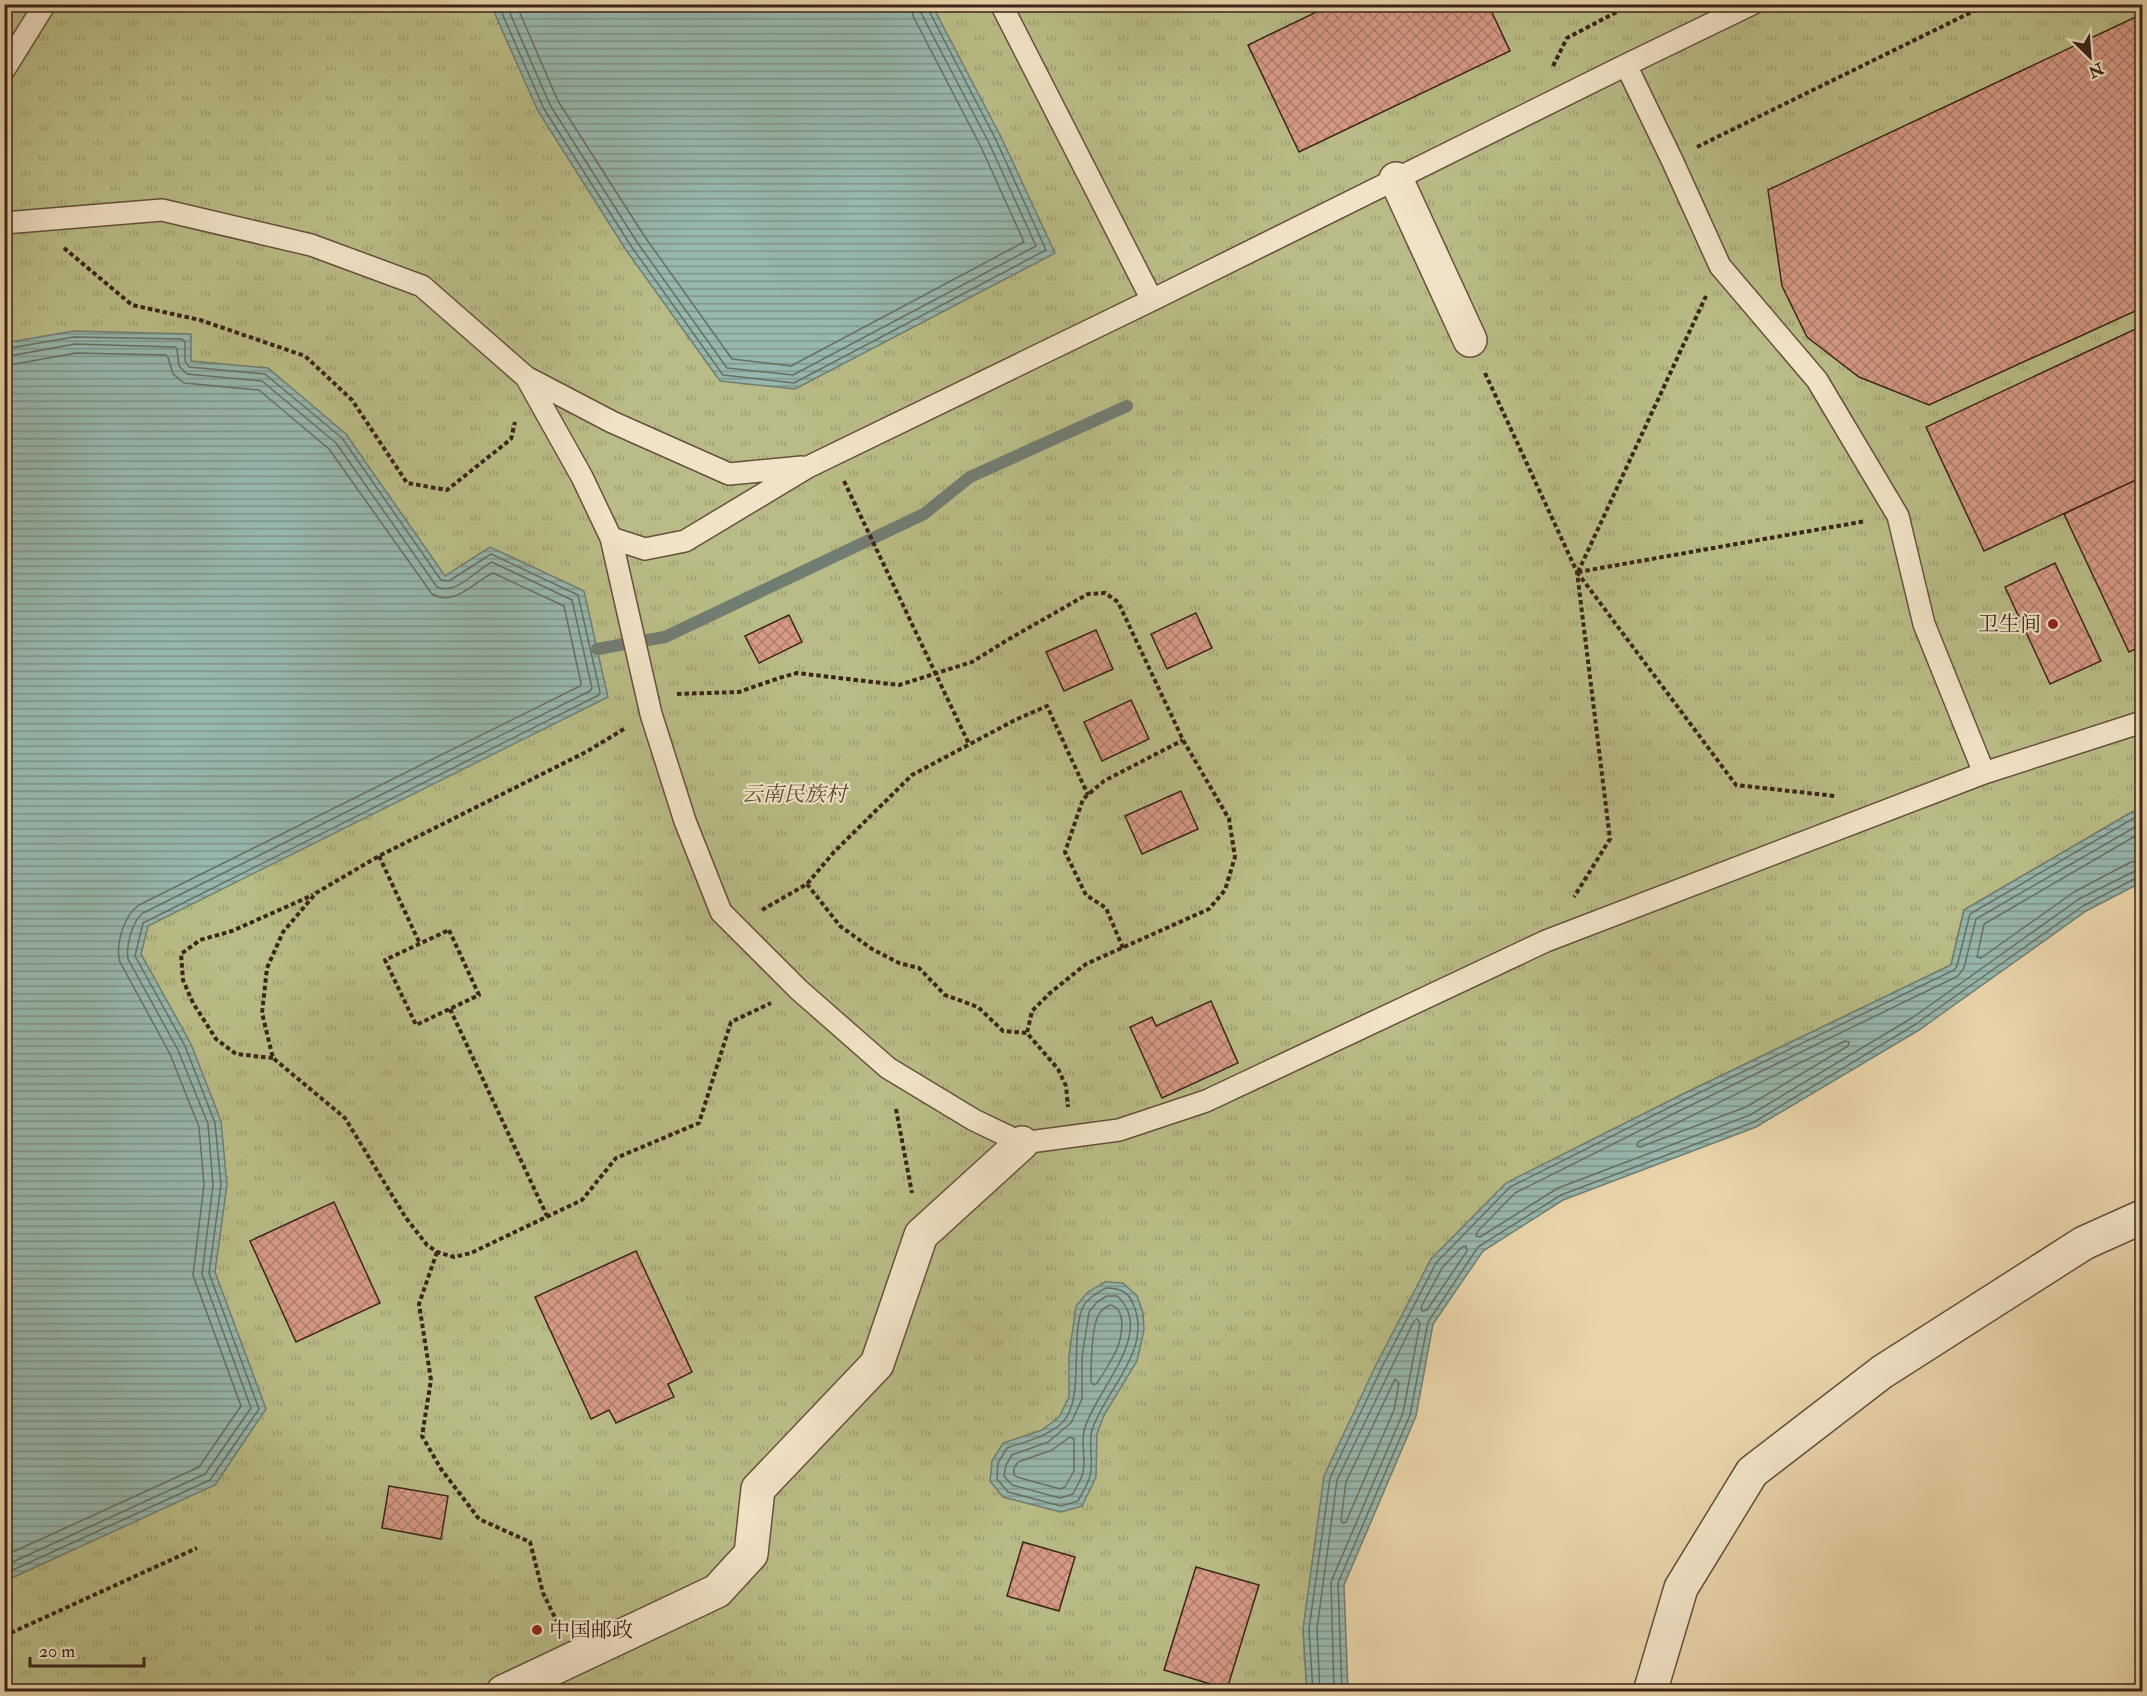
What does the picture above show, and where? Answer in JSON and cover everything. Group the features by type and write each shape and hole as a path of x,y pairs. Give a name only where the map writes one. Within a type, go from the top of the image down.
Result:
{"street":[{"path":"1396,179 1470,340"},
{"path":"503,1692 717,1592 751,1554 758,1489 877,1364 921,1235 1022,1143"},
{"path":"1650,1692 1681,1588 1752,1472 1882,1372 2085,1243 2142,1217"}],"lane":[{"path":"4,70 45,4"},
{"path":"1001,4 1152,300"},
{"path":"611,538 645,549 685,541 808,467 1752,4"},
{"path":"1626,65 1672,160 1719,266 1817,380 1899,516 1924,624 1984,773"},
{"path":"4,223 162,210 311,245 422,286 526,377 612,422 729,474 808,467"},
{"path":"526,377 582,477 611,538 648,703 685,821 721,912 799,990 888,1068 974,1120 1022,1143 1119,1130 1206,1101 1546,940 1984,773 2142,722"}],"path":[{"path":"1529,113 1567,38 1632,4"},
{"path":"1672,160 1988,4"},
{"path":"37,219 59,244 132,305 200,320 305,356 352,400 407,483 447,490 511,439 526,377"},
{"path":"1546,940 1610,839 1577,572 1719,266"},
{"path":"1470,340 1577,572 1736,785 1837,796"},
{"path":"857,510 969,744"},
{"path":"1577,572 1899,516"},
{"path":"799,990 731,1022 699,1123 616,1158 582,1200 471,1253 454,1257 437,1252 427,1245 406,1218 345,1119 273,1058 236,1054 216,1039 193,1003 183,980 181,954 200,940 232,931 316,893 379,856 586,752 648,703 676,694 739,692 796,674 898,685 972,662 1088,594 1105,593 1118,602 1182,740 1229,819 1235,857 1224,890 1209,909 1086,964 1032,1011 1027,1033"},
{"path":"734,927 807,884 834,852 912,775 1015,720 1047,706 1088,795"},
{"path":"1123,948 1106,908 1086,895 1065,852 1083,799 1104,781 1182,740"},
{"path":"379,856 420,944"},
{"path":"807,884 840,926 872,949 899,963 919,968 945,995 978,1007 1003,1032 1027,1033 1058,1069 1066,1086 1070,1136"},
{"path":"273,1058 262,1013 267,968 284,932 316,893"},
{"path":"449,930 479,995 450,1008 416,1024 385,960 449,930"},
{"path":"450,1008 547,1216"},
{"path":"888,1068 921,1235"},
{"path":"437,1252 419,1304 431,1380 422,1437 441,1469 479,1519 530,1542 543,1593 574,1658"},
{"path":"4,1636 197,1548"}],"green space":[{"name":"云南民族村","path":"5,5 2142,5 2142,809 2132,812 1964,910 1951,965 1677,1097 1431,1259 1303,1629 1307,1691 5,1692"}],"water":[{"path":"491,5 932,5 1001,137 1055,253 795,389 720,381 626,250 538,111"},
{"path":"74,331 191,334 191,361 268,368 346,434 445,576 490,547 584,591 608,697 148,926 141,954 191,1044 221,1121 227,1185 215,1272 266,1409 215,1485 5,1581 5,343"},
{"path":"2142,809 2142,882 2086,911 1919,1030 1756,1127 1563,1200 1483,1251 1433,1324 1416,1416 1344,1585 1348,1691 1307,1691 1303,1629 1324,1476 1376,1365 1431,1259 1506,1183 1677,1097 1951,965 1964,910 2132,812"},
{"path":"1105,1282 1123,1283 1137,1296 1143,1313 1144,1330 1137,1361 1104,1415 1097,1434 1096,1477 1082,1506 1061,1512 1003,1497 990,1481 992,1461 1003,1443 1042,1430 1059,1417 1069,1397 1069,1356 1076,1306 1088,1292"}],"building":[{"path":"1333,4 1488,4 1510,51 1299,152 1248,45"},
{"path":"2142,14 2142,308 1929,405 1859,377 1807,337 1782,286 1768,190"},
{"path":"2142,326 2142,477 1984,551 1926,427"},
{"path":"2142,477 2142,646 2129,652 2064,514"},
{"name":"卫生间","path":"2055,563 2101,661 2050,684 2005,587"},
{"path":"1196,613 1212,648 1167,669 1151,634"},
{"path":"789,615 802,642 759,663 745,636"},
{"path":"1096,630 1113,669 1064,691 1046,652"},
{"path":"1131,700 1149,739 1102,761 1084,722"},
{"path":"1181,791 1198,829 1142,854 1125,816"},
{"path":"1211,1001 1238,1063 1162,1098 1130,1027 1152,1017 1156,1026"},
{"path":"334,1202 380,1303 296,1342 250,1241"},
{"path":"636,1251 692,1372 668,1384 674,1397 616,1423 609,1410 591,1419 535,1297"},
{"path":"389,1486 448,1496 441,1539 382,1528"},
{"path":"1023,1542 1075,1557 1059,1611 1007,1596"},
{"path":"1196,1567 1259,1585 1227,1689 1164,1670"}],"waterway":[{"path":"597,649 665,637 924,514 970,477 1127,406"}],"place":[{"name":"卫生间","path":"2053,624"},
{"name":"中国邮政","path":"537,1630"}]}
